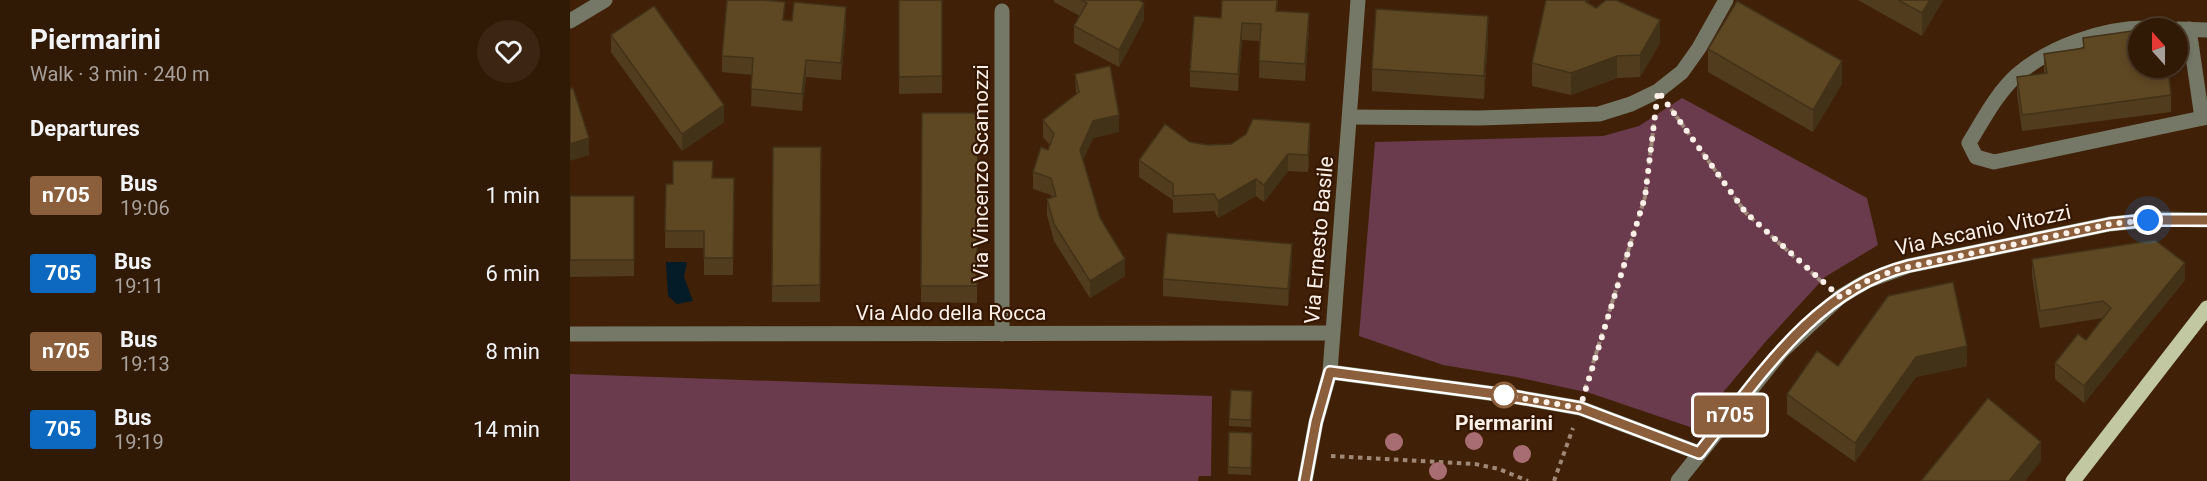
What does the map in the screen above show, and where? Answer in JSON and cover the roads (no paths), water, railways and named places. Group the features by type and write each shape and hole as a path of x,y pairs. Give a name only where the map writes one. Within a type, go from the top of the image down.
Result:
{"main road":[{"path":"2073,481 2201,322 2207,308"}],"street":[{"path":"570,21 605,0"},
{"name":"Via Ernesto Basile","path":"1305,481 1316,422 1330,372 1358,0"},
{"path":"1350,117 1479,118 1599,114 1631,104 1658,91 1682,72 1699,48 1726,0"},
{"name":"Via Vincenzo Scamozzi","path":"1002,12 1002,334"},
{"path":"2128,28 2101,33 2050,53 2017,74 2002,92 1969,143 1976,157 1994,162 2205,118 2188,46"},
{"path":"2188,29 2207,30"},
{"name":"Via Ascanio Vitozzi","path":"1678,481 1781,352 1840,297 1877,276 1908,266 2110,224 2148,220 2207,220"},
{"name":"Via Aldo della Rocca","path":"570,334 1332,333"},
{"path":"1330,372 1511,396 1580,408 1699,453"}],"water":[{"path":"666,262 687,262 684,277 693,301 677,304 668,296"}],"place":[{"name":"Piermarini","path":"1504,395"}]}
